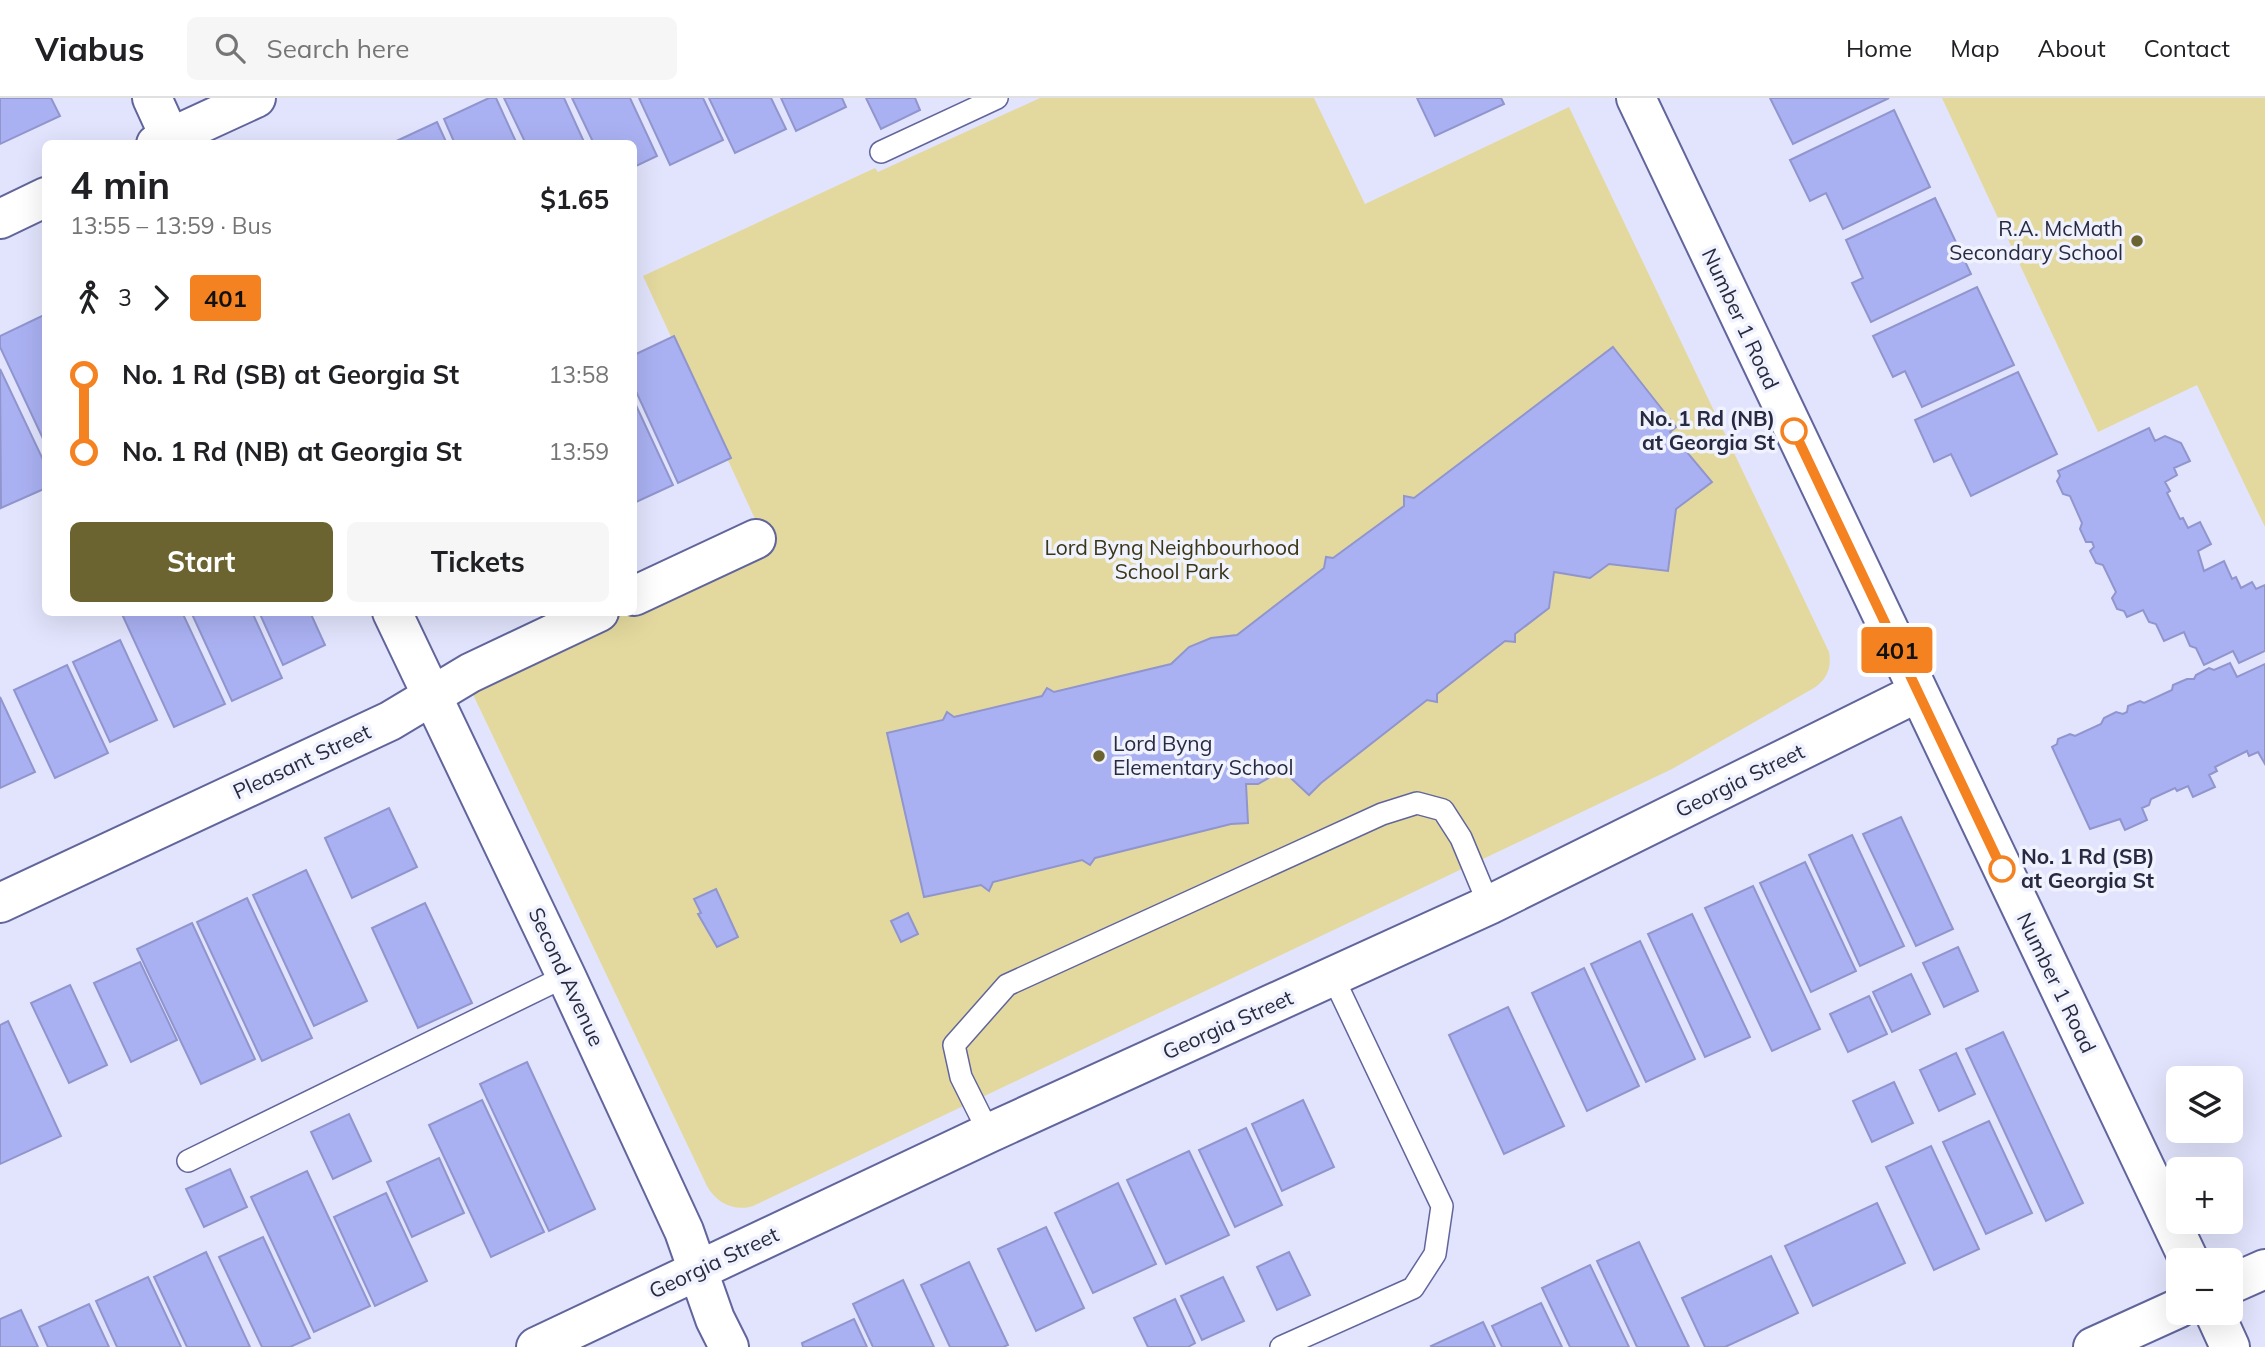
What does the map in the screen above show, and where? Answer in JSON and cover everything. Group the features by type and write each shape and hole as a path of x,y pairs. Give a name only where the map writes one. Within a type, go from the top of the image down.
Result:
{"street":[{"path":"152,98 166,140"},
{"path":"168,140 256,98"},
{"name":"Number 1 Road","path":"1636,98 2183,1248"},
{"path":"0,219 42,199"},
{"path":"637,595 756,539"},
{"name":"Second Avenue","path":"394,616 680,1222 715,1319 729,1347"},
{"name":"Pleasant Street","path":"0,903 390,721 470,673 591,616"},
{"name":"Georgia Street","path":"536,1347 989,1133 1489,905 1917,693"},
{"path":"2243,1279 2265,1269"},
{"path":"2093,1347 2166,1314"},
{"path":"2220,1325 2230,1347"}],"lane":[{"path":"881,152 997,98"},
{"path":"989,1133 961,1077 954,1045 1007,985 1382,814 1417,803 1443,810 1461,838 1489,905"},
{"path":"188,1161 566,976"},
{"path":"1281,1347 1413,1288 1435,1254 1441,1206 1333,977"}],"green space":[{"name":"Lord Byng Neighbourhood School Park","path":"1040,98 1314,98 1365,204 1569,107 1829,652 1830,663 1825,677 1814,688 1672,769 753,1206 739,1208 727,1205 715,1197 707,1186 469,686 620,616 637,616 637,608 768,547 643,276 875,168 878,172"},
{"name":"R.A. McMath Secondary School","path":"1942,98 2265,98 2265,527 2197,385 2098,432"}],"building":[{"path":"0,98 51,98 60,116 0,144"},
{"path":"489,98 496,98 515,140 453,140 444,119"},
{"path":"504,98 564,98 583,140 524,140"},
{"path":"572,98 630,98 657,156 637,166 637,140 592,140"},
{"path":"639,98 703,98 723,140 670,165"},
{"path":"709,98 771,98 786,129 735,153"},
{"path":"781,98 842,98 846,107 796,131"},
{"path":"866,98 915,98 920,110 881,129"},
{"path":"1417,98 1501,98 1504,104 1435,136"},
{"path":"1770,98 1889,98 1793,144"},
{"path":"1894,110 1930,187 1843,229 1826,193 1810,201 1790,160"},
{"path":"437,122 445,140 399,140"},
{"path":"1935,198 1971,274 1871,322 1852,283 1863,278 1846,240"},
{"path":"1977,287 2014,365 1922,407 1905,371 1893,377 1873,336"},
{"path":"42,316 42,436 0,347 0,336"},
{"path":"674,336 731,458 678,483 637,394 637,354"},
{"path":"1613,347 1676,427 1670,432 1712,482 1676,509 1668,571 1609,564 1590,578 1554,572 1549,608 1515,634 1515,642 1505,641 1437,694 1437,702 1427,700 1309,795 1279,767 1274,775 1258,784 1246,784 1248,823 1231,824 1095,858 1090,865 1082,860 993,882 989,891 981,885 924,897 887,733 943,720 947,712 954,717 1042,696 1047,688 1054,692 1171,664 1189,647 1211,638 1237,635 1324,568 1326,557 1333,558 1404,506 1404,496 1414,498"},
{"path":"0,369 42,458 42,490 1,508"},
{"path":"2018,372 2057,454 1971,496 1951,454 1934,462 1915,420"},
{"path":"637,407 673,485 637,502"},
{"path":"2149,428 2155,441 2165,436 2181,443 2190,461 2174,468 2177,475 2165,482 2170,491 2167,493 2180,519 2183,518 2188,528 2200,522 2211,544 2198,551 2204,571 2224,561 2232,579 2236,577 2241,588 2252,582 2256,589 2265,585 2265,651 2239,663 2233,651 2204,665 2196,648 2190,646 2184,632 2164,641 2156,624 2149,622 2143,610 2127,617 2124,611 2117,609 2112,598 2116,592 2103,565 2096,563 2090,551 2094,547 2092,542 2086,542 2080,529 2082,523 2070,496 2063,494 2057,481 2060,476 2058,471"},
{"path":"123,616 184,616 225,704 174,727"},
{"path":"193,616 254,616 282,678 232,701"},
{"path":"261,616 312,616 325,645 283,665"},
{"path":"120,640 157,720 110,742 73,662"},
{"path":"2230,663 2237,677 2265,664 2265,764 2258,752 2249,756 2247,751 2215,767 2217,771 2209,775 2215,787 2193,797 2188,786 2177,791 2175,788 2151,799 2149,805 2142,808 2147,820 2125,830 2120,819 2090,829 2052,747 2057,744 2058,739 2070,734 2075,736 2101,724 2104,718 2116,712 2127,712 2128,706 2140,701 2144,703 2172,690 2173,685 2194,679 2209,668 2214,670"},
{"path":"67,665 108,753 55,778 14,690"},
{"path":"0,697 35,772 0,788"},
{"path":"389,808 417,867 352,898 325,838"},
{"path":"1901,817 1953,929 1916,946 1863,834"},
{"path":"1852,835 1904,946 1860,966 1809,855"},
{"path":"1805,862 1856,971 1811,992 1760,883"},
{"path":"306,870 367,1001 314,1026 253,895"},
{"path":"1753,886 1820,1029 1772,1051 1705,908"},
{"path":"716,889 738,937 717,947 698,914 701,913 694,899"},
{"path":"247,898 312,1038 262,1061 197,922"},
{"path":"425,903 472,1003 418,1028 372,928"},
{"path":"908,913 918,934 901,942 891,921"},
{"path":"1692,914 1750,1037 1705,1057 1648,934"},
{"path":"192,923 255,1059 201,1084 137,949"},
{"path":"1640,941 1695,1059 1646,1082 1591,964"},
{"path":"1958,947 1978,991 1944,1007 1923,963"},
{"path":"140,962 177,1040 131,1062 94,983"},
{"path":"1584,968 1639,1086 1587,1111 1532,993"},
{"path":"1911,974 1930,1014 1892,1032 1873,992"},
{"path":"70,985 107,1065 69,1083 31,1003"},
{"path":"1869,996 1887,1034 1848,1052 1830,1014"},
{"path":"1508,1007 1564,1126 1504,1154 1449,1035"},
{"path":"8,1021 61,1136 0,1164 0,1025"},
{"path":"2003,1032 2083,1203 2046,1221 1966,1049"},
{"path":"1956,1053 1975,1094 1939,1111 1920,1070"},
{"path":"527,1062 595,1209 549,1231 480,1084"},
{"path":"1894,1082 1913,1123 1872,1142 1853,1101"},
{"path":"482,1100 544,1232 491,1257 429,1125"},
{"path":"1303,1100 1334,1167 1282,1191 1252,1124"},
{"path":"349,1114 371,1161 333,1179 311,1132"},
{"path":"1989,1121 2032,1213 1986,1234 1943,1142"},
{"path":"1246,1128 1282,1205 1235,1227 1199,1150"},
{"path":"1931,1146 1979,1249 1934,1270 1886,1167"},
{"path":"1189,1151 1229,1235 1166,1264 1127,1180"},
{"path":"439,1158 464,1213 412,1237 387,1182"},
{"path":"230,1169 247,1207 204,1227 186,1189"},
{"path":"307,1171 370,1306 314,1332 251,1197"},
{"path":"1118,1183 1156,1264 1093,1293 1055,1213"},
{"path":"386,1193 427,1281 375,1306 334,1217"},
{"path":"1877,1203 1905,1263 1813,1306 1785,1246"},
{"path":"1046,1227 1084,1308 1036,1331 998,1249"},
{"path":"263,1237 310,1338 290,1347 262,1347 219,1257"},
{"path":"1639,1242 1689,1347 1637,1347 1597,1261"},
{"path":"206,1252 250,1347 187,1347 154,1277"},
{"path":"1289,1252 1310,1295 1277,1310 1257,1267"},
{"path":"1771,1256 1798,1313 1725,1347 1705,1347 1682,1298"},
{"path":"969,1262 1008,1345 950,1347 921,1285"},
{"path":"1590,1265 1629,1347 1570,1347 1542,1288"},
{"path":"148,1277 181,1347 117,1347 96,1301"},
{"path":"1223,1277 1244,1321 1202,1340 1181,1296"},
{"path":"903,1280 934,1347 873,1347 853,1304"},
{"path":"1175,1299 1195,1343 1188,1347 1148,1347 1134,1318"},
{"path":"1541,1303 1562,1347 1502,1347 1492,1326"},
{"path":"89,1304 109,1347 48,1347 39,1327"},
{"path":"21,1310 38,1347 0,1347 0,1319"},
{"path":"854,1319 867,1347 803,1347 802,1343"},
{"path":"1483,1322 1495,1347 1431,1346"}],"bus line":[{"name":"401","path":"1794,431 2002,869"}],"place":[{"name":"R.A. McMath Secondary School","path":"2137,241"},
{"name":"No. 1 Rd (NB) at Georgia St","path":"1794,431"},
{"name":"Lord Byng Elementary School","path":"1099,756"},
{"name":"No. 1 Rd (SB) at Georgia St","path":"2002,869"}]}
